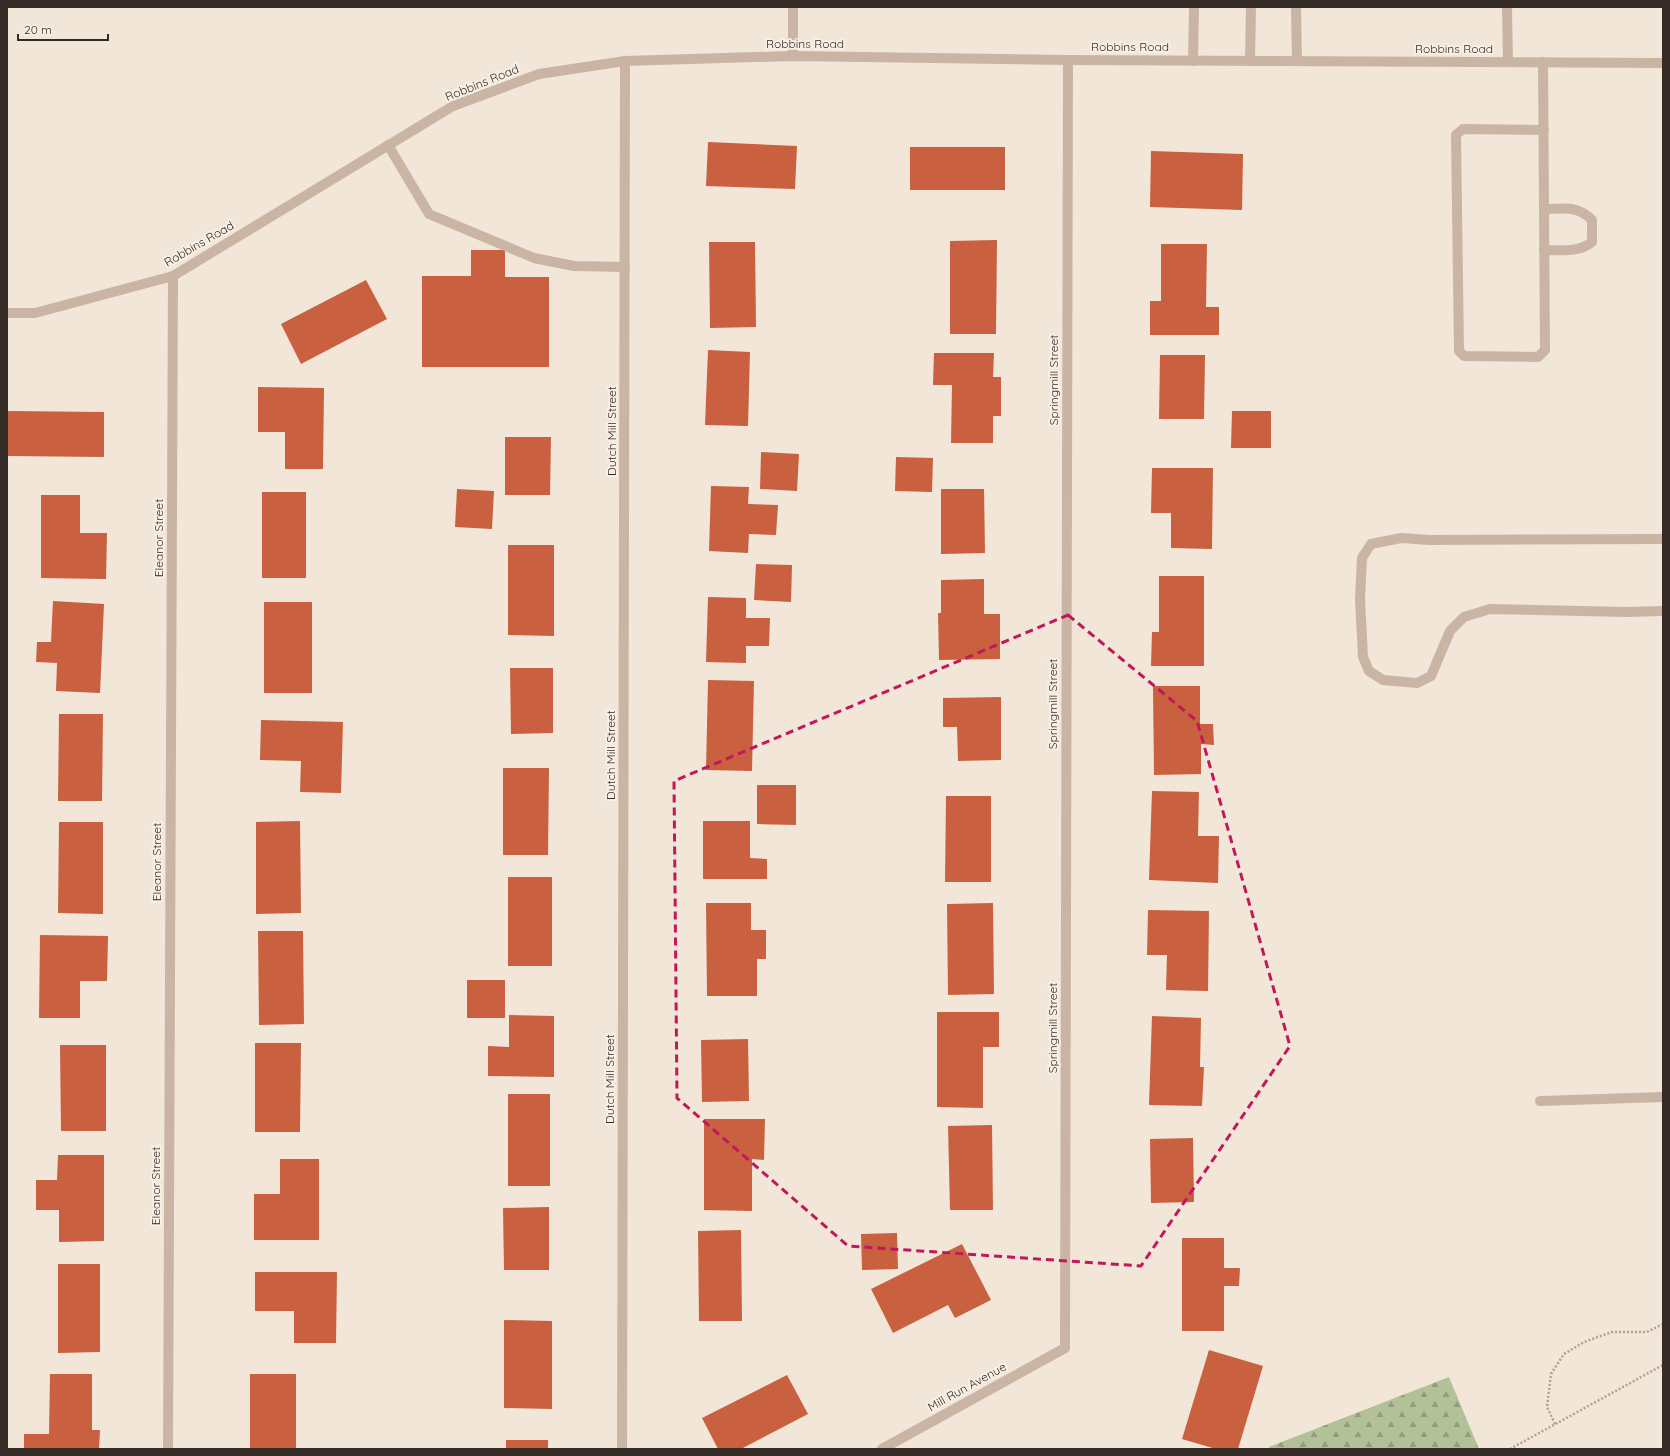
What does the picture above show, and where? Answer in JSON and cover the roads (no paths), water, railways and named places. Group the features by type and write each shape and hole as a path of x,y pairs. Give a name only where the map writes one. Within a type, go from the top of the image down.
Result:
{"street":[{"path":"793,7 793,56"},
{"path":"1193,61 1194,7"},
{"path":"1250,61 1251,7"},
{"path":"1296,7 1297,61"},
{"path":"1507,7 1508,62"},
{"name":"Robbins Road","path":"7,313 35,313 173,276 453,106 539,74 625,61 793,56 1068,60 1663,63"},
{"name":"Springmill Street","path":"1065,1348 1068,60"},
{"name":"Dutch Mill Street","path":"622,1449 625,61"},
{"path":"1543,62 1544,130 1545,209 1545,350 1542,355 1538,357 1464,356 1461,354 1456,136 1463,129 1544,130"},
{"path":"388,146 429,214 534,258 574,266 625,267"},
{"path":"1544,250 1576,250 1585,248 1592,242 1592,220 1585,213 1575,208 1545,209"},
{"name":"Eleanor Street","path":"168,1449 173,276"},
{"path":"1663,539 1429,540 1401,538 1371,544 1362,558 1360,599 1363,657 1369,671 1383,680 1418,683 1431,676 1450,631 1464,617 1490,609 1627,612 1663,611"},
{"path":"1540,1101 1663,1097"},
{"name":"Mill Run Avenue","path":"882,1449 1065,1348"}]}
